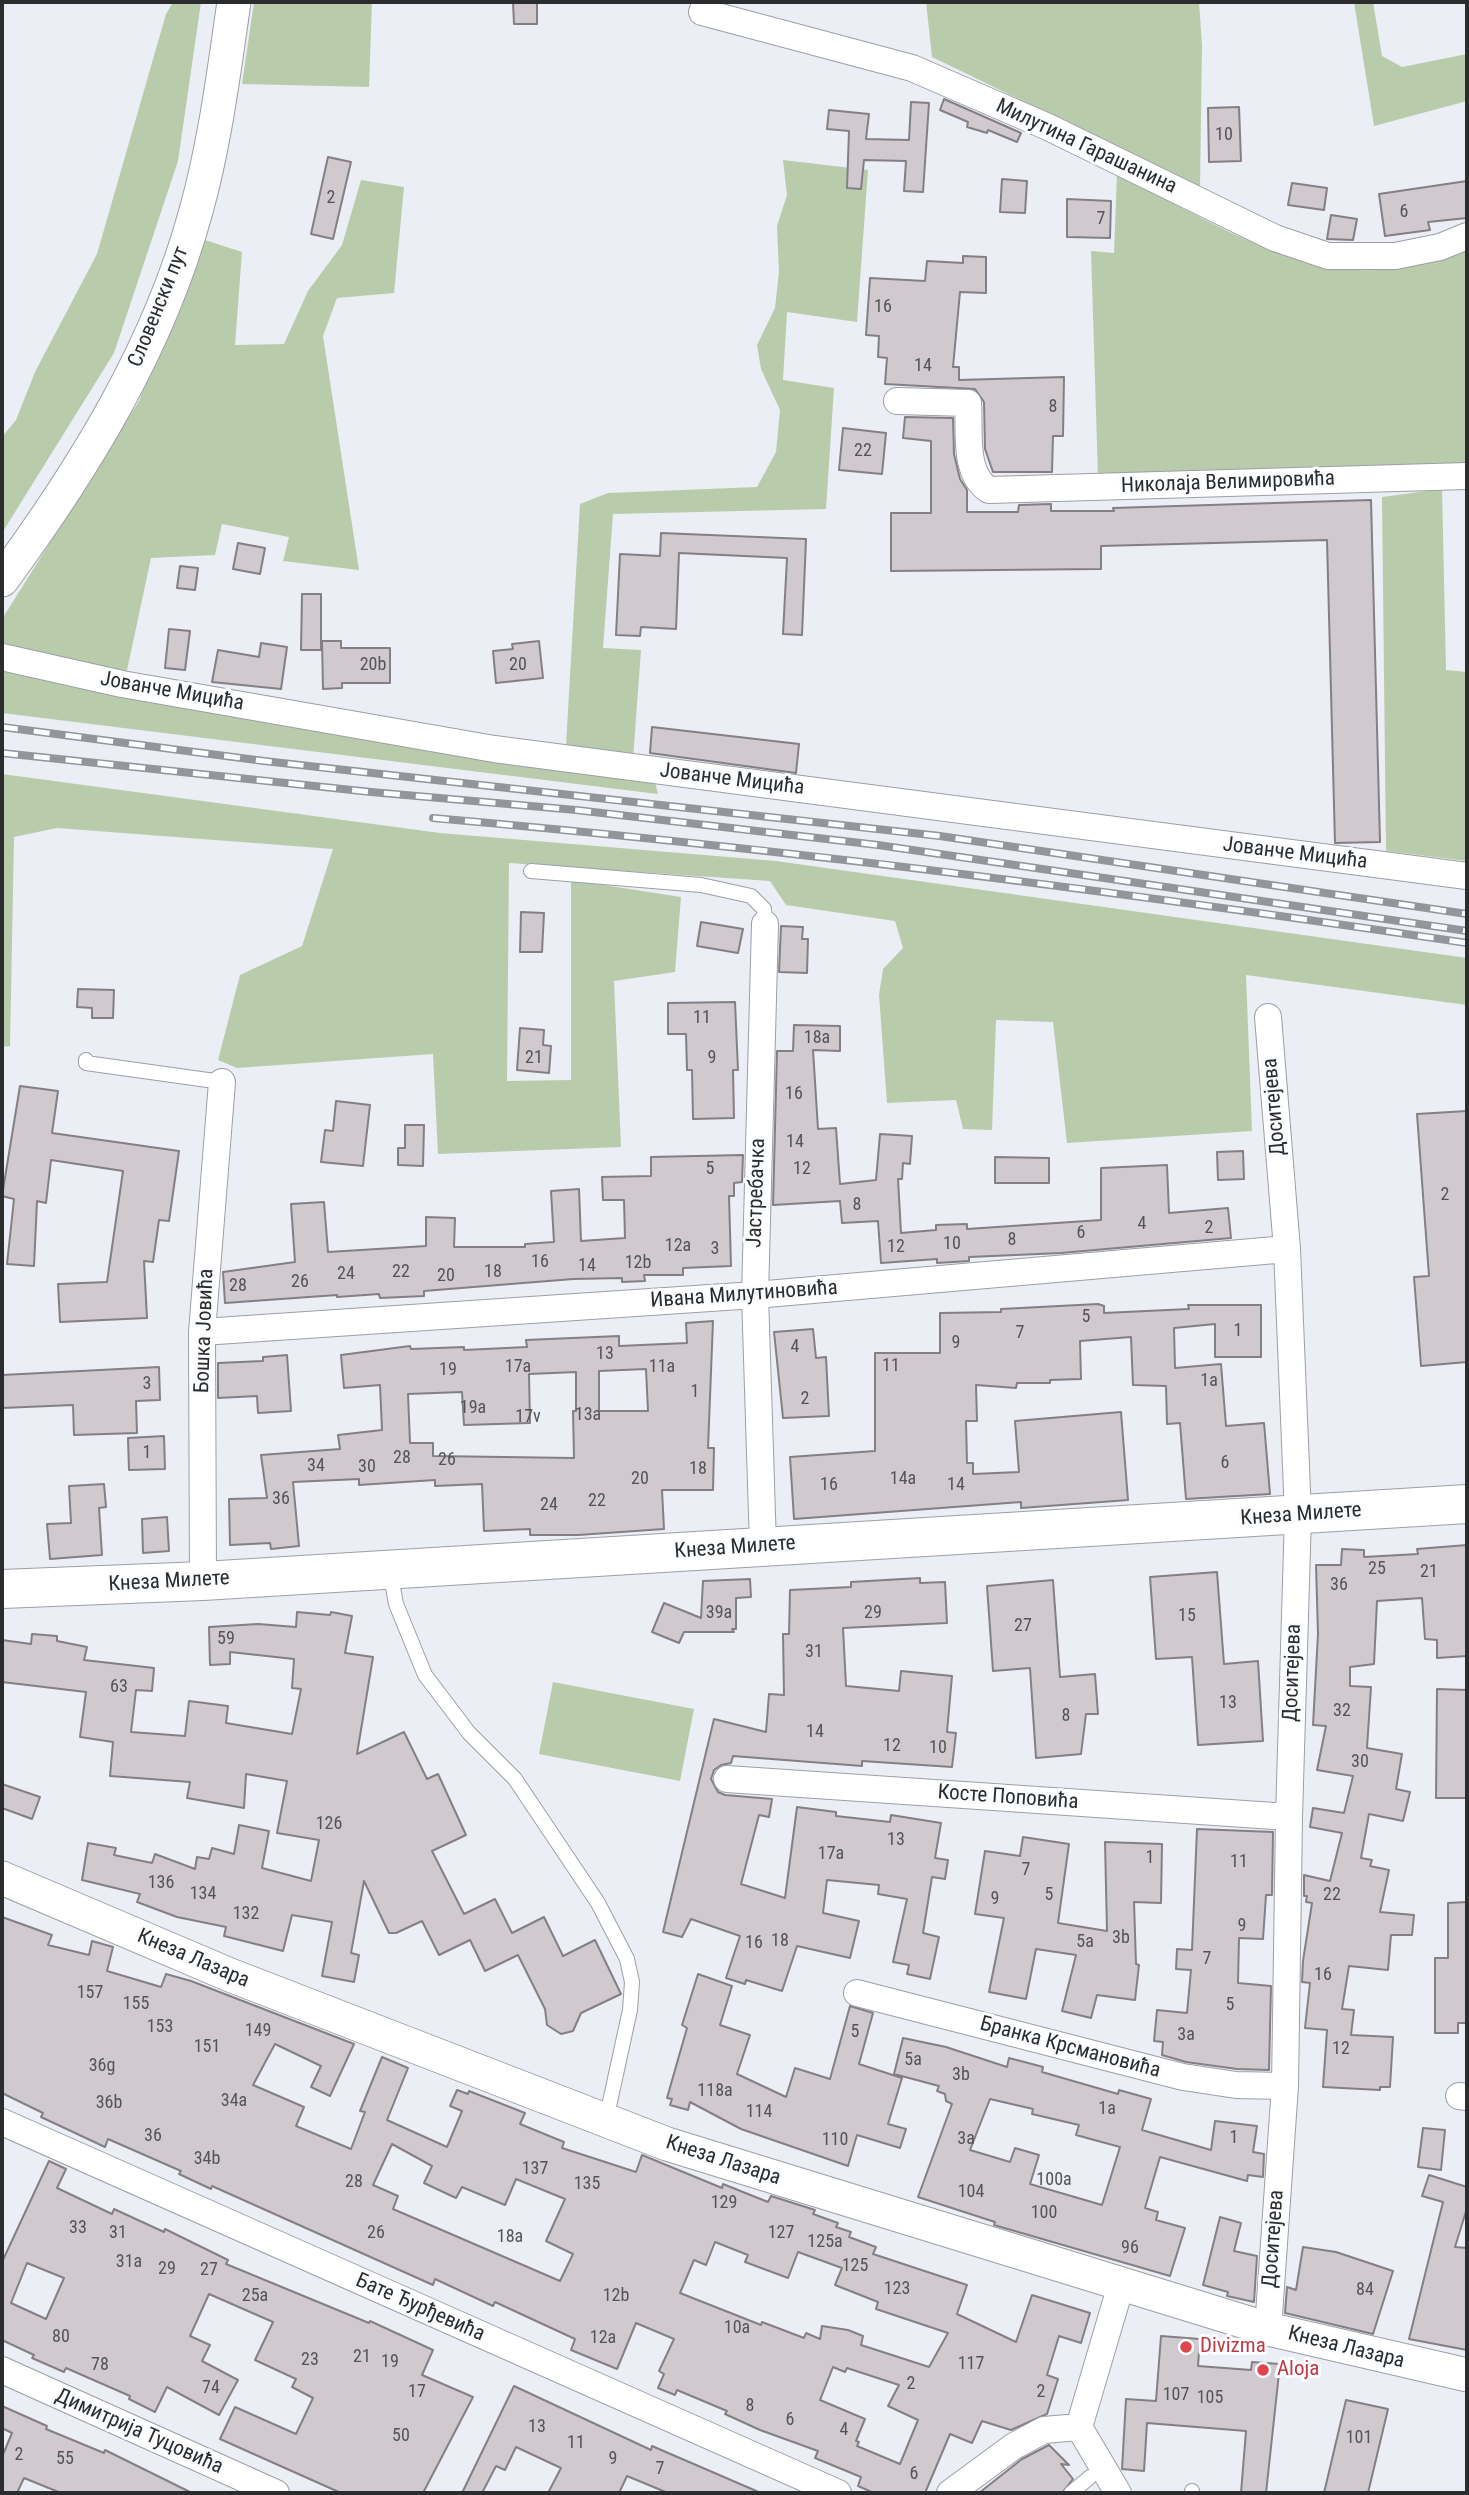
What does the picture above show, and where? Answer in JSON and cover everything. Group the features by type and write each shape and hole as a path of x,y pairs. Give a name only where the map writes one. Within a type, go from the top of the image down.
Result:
{"main road":[{"name":"Кнеза Милете","path":"2,1589 203,1581 1467,1504"}],"street":[{"name":"Словенски пут","path":"10,569 98,441 148,341 174,276 197,211 223,79 234,2"},
{"name":"Милутина Гарашанина","path":"702,12 912,68 1048,127 1275,238 1328,256 1395,256 1440,247 1467,236"},
{"name":"Николаја Велимировића","path":"897,401 968,403 972,469 977,483 989,490 1467,476"},
{"name":"Јованче Мицића","path":"2,657 122,684 494,749 1467,876"},
{"name":"Јастребачка","path":"763,1546 755,1295 765,924"},
{"name":"Доситејева","path":"1268,1017 1287,1249 1298,1515 1289,1817 1285,2086 1268,2329"},
{"name":"Бошка Јовића","path":"203,1581 202,1332 222,1082"},
{"name":"Ивана Милутиновића","path":"202,1332 755,1295 1287,1249"},
{"name":"Косте Поповића","path":"727,1779 1289,1817"},
{"name":"Кнеза Лазара","path":"2,1878 230,1975 667,2144 1268,2329 1467,2375"},
{"name":"Бранка Крсмановића","path":"857,1993 1183,2077 1236,2085 1285,2086"},
{"name":"Бате Ђурђевића","path":"2,2122 838,2493"},
{"path":"1118,2493 1079,2427 1121,2285"},
{"name":"Димитрија Туцовића","path":"2,2370 276,2493"},
{"path":"950,2493 1014,2446 1044,2430 1079,2427"}],"lane":[{"path":"531,871 701,885 751,896 764,909 765,924"},
{"path":"86,1060 86,1063 222,1082"},
{"path":"390,1569 397,1604 425,1675 469,1733 514,1779 598,1903 627,1959 632,1982 630,2010 606,2120"},
{"path":"1071,2493 1090,2477"}],"green space":[{"path":"173,2 201,2 178,161 114,353 2,533 2,437 16,420 35,372 97,254 166,14"},
{"path":"254,2 372,2 369,87 242,84"},
{"path":"926,2 1199,2 1202,46 1200,187 932,57"},
{"path":"1354,2 1373,2 1382,56 1402,67 1467,54 1467,101 1374,126"},
{"path":"783,160 868,170 857,322 787,312 783,380 834,388 826,509 613,514 603,648 641,650 633,759 566,745 580,504 608,493 757,487 776,452 780,410 761,369 757,345 775,308 779,272 777,226 787,195"},
{"path":"1117,173 1247,240 1317,264 1352,270 1385,269 1416,263 1467,247 1467,467 1098,477 1091,251 1114,253"},
{"path":"361,180 404,187 394,293 337,298 323,336 359,570 283,561 289,537 222,524 215,555 151,558 126,675 2,643 2,619 139,401 202,239 242,252 235,345 284,344 308,291 342,245"},
{"path":"1442,489 1446,670 1467,672 1467,861 1386,851 1382,497"},
{"path":"2,671 288,724 655,783 658,794 2,713"},
{"path":"2,774 440,833 776,861 1467,958 1467,1005 1246,975 1252,1131 1067,1143 1053,1022 996,1020 992,1130 963,1129 956,1100 887,1103 879,995 883,969 903,948 895,921 786,905 770,881 509,863 507,1081 571,1080 571,880 681,897 675,972 614,981 621,1147 438,1154 433,1054 237,1068 218,1060 240,975 302,946 333,849 57,828 14,837 10,1046 2,1047"},
{"path":"553,1682 694,1709 680,1781 539,1754"}],"building":[{"path":"513,2 537,2 537,24 514,24"},
{"path":"944,99 1021,133 1017,142 988,130 987,133 967,127 968,122 940,110"},
{"path":"911,102 929,103 923,192 904,191 906,161 864,160 861,189 847,188 849,131 827,129 829,110 869,114 866,139 909,140"},
{"path":"1239,107 1241,161 1209,162 1208,108"},
{"path":"328,157 351,162 333,239 311,234"},
{"path":"1002,179 1027,181 1025,213 1000,212"},
{"path":"1467,181 1467,218 1428,222 1430,230 1385,236 1379,194"},
{"path":"1292,183 1327,188 1324,210 1288,205"},
{"path":"1067,199 1111,201 1110,238 1067,237"},
{"path":"1331,215 1357,219 1353,240 1327,239"},
{"path":"963,256 986,257 986,293 960,292 953,367 959,367 959,380 1064,377 1063,436 1053,436 1052,472 993,472 985,449 984,402 975,389 885,384 887,358 878,357 879,336 866,335 870,278 925,281 927,261 963,263"},
{"path":"905,417 953,418 954,454 960,479 967,490 967,512 1018,512 1019,505 1051,504 1051,511 1114,511 1113,508 1371,500 1380,842 1335,843 1327,540 1101,546 1101,569 891,571 891,513 931,513 931,441 903,438"},
{"path":"843,428 886,433 882,474 839,470"},
{"path":"661,533 806,539 802,635 783,634 787,558 679,553 676,629 641,627 640,636 616,635 620,554 660,556"},
{"path":"238,543 265,548 260,574 233,569"},
{"path":"180,566 198,568 195,590 177,588"},
{"path":"302,594 321,594 321,650 301,650"},
{"path":"169,629 190,631 185,670 165,668"},
{"path":"322,641 341,641 341,648 390,648 390,683 342,683 342,688 323,689"},
{"path":"539,641 543,678 496,683 493,651 513,649 512,644"},
{"path":"261,643 287,647 281,689 212,682 218,650 259,657"},
{"path":"652,727 799,744 796,773 650,753"},
{"path":"521,912 544,913 542,952 520,952"},
{"path":"701,922 743,929 738,953 697,946"},
{"path":"781,926 803,927 802,939 808,939 807,973 779,972"},
{"path":"78,989 114,990 113,1018 92,1018 92,1008 77,1007"},
{"path":"735,1002 738,1070 733,1070 734,1118 693,1119 692,1070 687,1070 686,1034 668,1034 668,1003"},
{"path":"794,1025 840,1026 840,1051 813,1050 818,1129 836,1128 840,1184 876,1180 880,1134 912,1136 910,1164 903,1163 902,1179 898,1179 901,1233 936,1230 936,1225 967,1224 967,1229 1101,1220 1101,1168 1167,1165 1169,1213 1228,1208 1231,1238 1061,1253 969,1257 969,1261 937,1263 937,1259 881,1263 878,1221 842,1223 840,1201 773,1205 777,1051 793,1051"},
{"path":"520,1028 544,1030 543,1045 551,1046 549,1073 517,1070"},
{"path":"20,1086 58,1091 52,1133 179,1151 169,1221 159,1220 153,1262 144,1261 147,1318 60,1322 58,1284 107,1282 123,1171 51,1160 46,1203 37,1201 34,1266 7,1264 14,1199 2,1196"},
{"path":"336,1101 370,1105 363,1166 321,1162 325,1130 333,1131"},
{"path":"1467,1111 1467,1362 1421,1366 1414,1277 1429,1276 1417,1114"},
{"path":"405,1125 424,1125 423,1166 398,1165 398,1148 405,1148"},
{"path":"1243,1151 1244,1179 1218,1180 1217,1152"},
{"path":"743,1155 742,1182 734,1183 734,1196 729,1196 731,1266 683,1268 683,1275 644,1275 645,1281 622,1282 622,1278 573,1279 424,1291 424,1296 380,1298 379,1294 337,1295 225,1303 223,1272 295,1262 291,1204 324,1202 328,1252 426,1246 426,1217 455,1218 454,1247 525,1247 525,1244 554,1242 551,1191 579,1189 581,1241 625,1238 624,1200 603,1200 602,1177 651,1176 651,1157"},
{"path":"995,1157 1049,1158 1049,1183 995,1183"},
{"path":"1098,1304 1104,1306 1104,1313 1189,1309 1188,1305 1261,1305 1261,1357 1215,1357 1215,1324 1174,1328 1175,1368 1221,1364 1226,1426 1264,1423 1270,1494 1186,1499 1180,1423 1167,1424 1166,1386 1133,1385 1131,1337 1080,1341 1081,1379 1017,1383 1016,1388 976,1385 977,1421 966,1421 967,1463 973,1463 973,1474 1019,1472 1015,1421 1121,1412 1128,1500 1021,1508 1021,1502 794,1519 790,1457 875,1451 875,1353 940,1353 940,1313 1001,1312 1001,1309"},
{"path":"713,1321 708,1448 714,1448 713,1490 662,1490 664,1529 578,1535 530,1535 530,1529 484,1531 482,1484 435,1486 435,1480 359,1485 359,1479 293,1482 299,1546 271,1549 270,1543 230,1545 229,1499 267,1498 261,1455 340,1449 338,1435 382,1430 380,1385 344,1388 341,1355 410,1346 411,1349 464,1347 464,1350 527,1347 526,1340 619,1336 619,1346 687,1343 686,1323","holes":["646,1369 648,1411 599,1411 599,1371","576,1372 574,1458 433,1456 433,1443 410,1443 408,1394 462,1392 464,1425 530,1423 529,1374"]},
{"path":"813,1329 816,1358 826,1357 829,1416 783,1418 774,1332"},
{"path":"287,1355 291,1411 258,1413 257,1396 218,1398 218,1363 263,1361 263,1357"},
{"path":"159,1367 160,1400 136,1401 137,1433 74,1435 73,1405 2,1408 2,1375"},
{"path":"164,1436 165,1469 129,1470 128,1438"},
{"path":"104,1484 106,1507 99,1508 102,1555 50,1559 47,1524 71,1523 69,1486"},
{"path":"167,1517 169,1551 143,1553 142,1519"},
{"path":"1467,1545 1467,1656 1437,1658 1437,1640 1425,1639 1422,1598 1377,1601 1374,1664 1350,1667 1350,1686 1371,1687 1367,1748 1402,1754 1396,1789 1410,1792 1403,1821 1369,1814 1361,1858 1372,1860 1370,1866 1389,1870 1380,1912 1414,1915 1412,1935 1391,1935 1388,1970 1349,1966 1342,2009 1354,2010 1351,2035 1393,2037 1390,2087 1380,2087 1380,2090 1323,2087 1327,2030 1305,2028 1310,1983 1302,1982 1303,1961 1312,1903 1306,1902 1307,1896 1304,1896 1304,1875 1330,1881 1342,1833 1310,1827 1313,1808 1344,1813 1353,1776 1317,1770 1326,1726 1313,1725 1318,1634 1316,1565 1341,1565 1342,1549 1364,1550 1364,1557 1418,1554 1417,1549"},
{"path":"1217,1572 1224,1664 1258,1661 1263,1741 1198,1745 1192,1657 1156,1659 1150,1577"},
{"path":"920,1578 920,1583 945,1582 947,1623 843,1628 846,1686 899,1691 901,1671 952,1676 947,1732 956,1733 952,1767 862,1761 862,1766 733,1756 731,1763 714,1770 711,1779 718,1792 725,1795 772,1799 769,1817 759,1815 741,1884 785,1898 797,1807 836,1812 836,1816 890,1822 891,1815 941,1823 935,1858 948,1860 945,1879 932,1877 923,1933 939,1937 930,1979 907,1974 909,1965 893,1962 907,1899 878,1894 879,1885 827,1880 823,1913 859,1921 850,1958 797,1946 782,1991 746,1980 745,1984 726,1978 740,1936 691,1919 682,1937 663,1932 714,1719 766,1732 769,1694 784,1695 783,1634 789,1634 790,1590 851,1587 851,1582"},
{"path":"750,1579 751,1597 736,1598 736,1629 732,1629 734,1632 684,1632 679,1643 652,1632 664,1603 701,1618 703,1581"},
{"path":"1053,1580 1060,1677 1095,1674 1098,1714 1086,1714 1081,1754 1036,1758 1030,1668 993,1671 987,1586"},
{"path":"297,1612 330,1615 331,1612 352,1616 345,1653 373,1657 357,1754 404,1732 427,1779 438,1774 466,1835 432,1851 464,1914 495,1899 512,1933 544,1917 563,1956 595,1940 621,1994 581,2013 573,2031 561,2034 547,2025 545,2009 518,1955 485,1971 470,1940 439,1955 422,1921 396,1933 389,1933 364,1881 351,1953 359,1955 354,1982 322,1976 332,1922 292,1915 283,1951 224,1936 226,1927 177,1917 137,1902 140,1894 82,1880 88,1843 116,1848 114,1855 152,1863 155,1854 195,1869 197,1857 209,1859 212,1848 234,1854 239,1825 269,1831 262,1868 311,1881 319,1840 277,1833 287,1781 246,1774 244,1808 187,1798 190,1782 110,1776 113,1742 80,1737 86,1692 2,1682 2,1640 31,1644 32,1634 57,1636 57,1641 87,1647 84,1660 154,1668 152,1691 136,1690 131,1732 185,1736 189,1701 228,1706 226,1723 292,1734 301,1689 292,1688 294,1659 230,1652 230,1664 210,1665 209,1627 258,1624 296,1627"},
{"path":"1437,1689 1467,1690 1467,1798 1436,1798"},
{"path":"2,1784 40,1797 32,1819 2,1808"},
{"path":"1197,1829 1273,1832 1272,1895 1266,1895 1263,1939 1239,1938 1238,1983 1271,1986 1269,2070 1186,2062 1162,2055 1163,2042 1154,2041 1157,2010 1187,2013 1191,1970 1176,1969 1177,1949 1192,1950"},
{"path":"1023,1837 1069,1844 1058,1923 1107,1931 1105,1842 1162,1844 1161,1903 1134,1902 1136,1964 1139,1965 1135,2000 1097,1995 1091,2018 1062,2011 1076,1955 1036,1949 1026,1999 989,1992 1004,1918 975,1914 985,1851 1020,1856"},
{"path":"1467,1902 1467,2023 1458,2023 1458,2033 1435,2033 1435,1958 1448,1958 1448,1903"},
{"path":"2,1917 52,1935 48,1945 89,1955 92,1941 113,1947 107,1971 161,1987 166,1974 191,1981 354,2044 330,2096 311,2087 321,2066 275,2044 253,2085 304,2107 296,2126 351,2149 365,2112 360,2111 382,2057 408,2068 387,2120 447,2147 462,2111 450,2106 457,2090 468,2094 469,2091 525,2113 520,2124 564,2142 562,2148 636,2172 642,2155 722,2188 723,2184 768,2202 771,2196 815,2210 813,2214 838,2223 836,2227 851,2232 849,2237 876,2247 873,2254 967,2285 957,2314 1016,2342 1032,2295 1090,2313 1081,2343 1059,2336 1047,2375 1058,2379 1047,2414 1011,2430 982,2421 972,2443 950,2434 925,2493 874,2493 858,2486 861,2477 815,2458 818,2451 760,2430 725,2414 727,2411 677,2390 675,2395 658,2388 664,2374 659,2371 674,2339 636,2323 617,2369 571,2350 575,2339 495,2302 493,2306 435,2279 433,2285 212,2186 211,2189 179,2174 181,2171 108,2139 105,2147 41,2117 43,2113 2,2093","holes":["392,2144 432,2166 424,2183 456,2198 462,2187 505,2205 516,2179 565,2199 546,2241 573,2254 560,2281 393,2209 398,2196 373,2185","715,2242 748,2255 745,2262 788,2278 798,2252 842,2268 835,2285 878,2302 876,2309 948,2333 929,2367 861,2345 863,2336 848,2330 822,2326 820,2339 806,2333 804,2338 762,2322 761,2325 680,2293 694,2260 706,2265","833,2367 845,2372 847,2368 899,2385 888,2406 918,2420 900,2464 857,2446 859,2442 856,2441 865,2419 820,2400"]},
{"path":"698,1974 732,1986 720,2025 750,2035 737,2074 786,2097 795,2068 830,2079 850,2006 873,2013 859,2064 902,2078 888,2124 906,2129 900,2148 857,2135 848,2166 741,2129 690,2102 688,2110 670,2105 672,2099 667,2098 687,2028 682,2025"},
{"path":"903,2038 946,2047 1007,2067 1009,2058 1043,2067 1042,2072 1118,2094 1119,2090 1151,2099 1142,2130 1211,2150 1215,2121 1257,2126 1253,2152 1264,2154 1263,2177 1248,2175 1247,2181 1160,2157 1145,2208 1158,2212 1156,2220 1185,2228 1170,2276 994,2225 995,2222 918,2197 952,2104 946,2101 945,2094 937,2091 939,2086 894,2074","holes":["990,2099 1033,2109 1032,2114 1079,2125 1076,2135 1120,2147 1102,2205 1030,2184 1039,2155 1015,2148 1010,2162 970,2150"]},
{"path":"1423,2128 1445,2130 1441,2170 1418,2167"},
{"path":"49,2161 66,2169 57,2188 112,2214 114,2209 164,2232 165,2229 228,2260 226,2264 369,2323 370,2321 433,2350 422,2375 473,2397 423,2493 341,2493 220,2439 235,2407 296,2434 313,2398 292,2387 296,2379 255,2360 273,2322 209,2294 190,2336 210,2345 202,2361 238,2380 219,2415 167,2387 155,2412 129,2399 130,2396 66,2368 64,2372 32,2358 34,2355 2,2340 2,2262","holes":["27,2263 64,2278 46,2319 11,2303"]},
{"path":"1429,2175 1467,2187 1467,2208 1455,2247 1467,2248 1467,2350 1409,2339 1443,2202 1422,2196"},
{"path":"1220,2217 1241,2223 1234,2251 1257,2256 1254,2302 1227,2296 1228,2292 1203,2285"},
{"path":"1303,2247 1336,2252 1393,2271 1373,2334 1285,2313 1287,2287 1296,2290"},
{"path":"1161,2336 1200,2339 1198,2366 1251,2370 1252,2362 1280,2364 1266,2493 1241,2493 1246,2431 1147,2423 1144,2471 1122,2469 1126,2399 1156,2401"},
{"path":"514,2386 651,2450 652,2446 761,2493 668,2493 627,2476 619,2493 548,2493 561,2468 516,2447 505,2470 496,2466 482,2493 462,2493"},
{"path":"1346,2400 1388,2409 1368,2493 1324,2493"},
{"path":"2,2406 47,2426 46,2429 104,2453 105,2450 192,2493 61,2493 24,2478 17,2493 2,2493 2,2457 12,2433 2,2428"},
{"path":"1049,2445 1069,2465 1061,2464 1073,2479 1062,2493 979,2493 1022,2459"}],"railway":[{"path":"2,727 264,761 940,836 1467,914"},
{"path":"2,753 371,792 576,810 878,845 1467,931"},
{"path":"433,818 822,857 1210,906 1467,943"}],"place":[{"name":"Divizma","path":"1186,2347"},
{"name":"Aloja","path":"1263,2370"}]}
